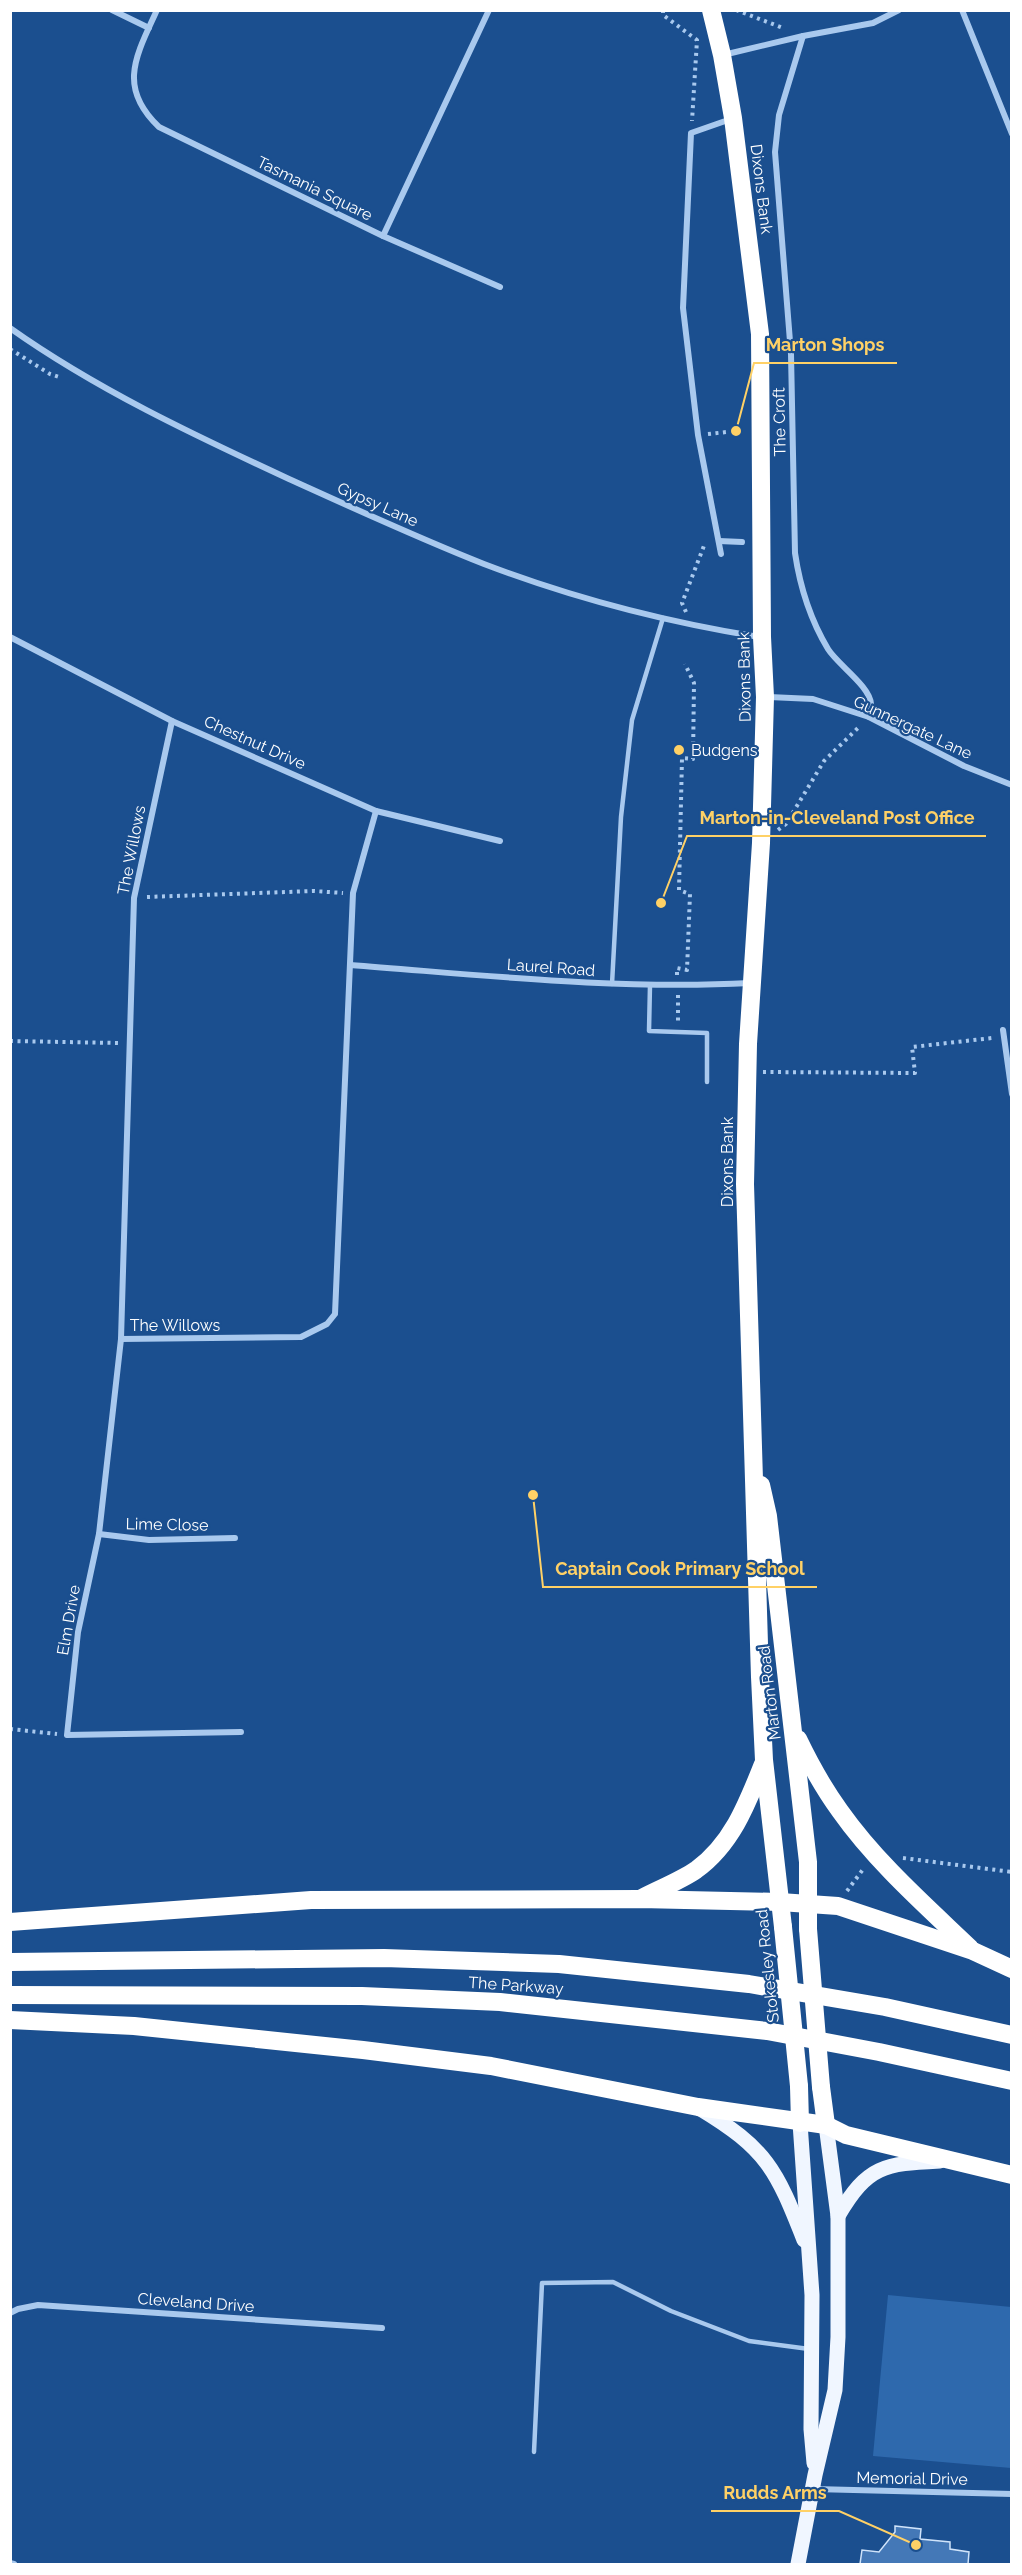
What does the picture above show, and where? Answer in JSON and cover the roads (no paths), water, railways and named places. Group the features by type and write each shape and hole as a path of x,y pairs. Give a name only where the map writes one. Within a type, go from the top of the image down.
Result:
{"highway":[{"name":"Dixons Bank","path":"711,10 733,118 760,334 762,637 765,697 760,843 750,983 745,1184 754,1454"},
{"name":"Marton Road","path":"754,1454 768,1516 787,1675 807,1862 808,1929"},
{"name":"Stokesley Road","path":"754,1454 753,1519 764,1760 799,2086 800,2123"},
{"path":"760,1677 787,1675"},
{"path":"792,1726 811,1764 840,1811 875,1854 972,1951"},
{"path":"640,1899 695,1870 719,1849 738,1822 764,1760"},
{"path":"10,1922 311,1900 640,1899 780,1902 838,1906 972,1951 1011,1969"},
{"name":"Stokesley Road","path":"808,1929 826,2125"},
{"name":"The Parkway","path":"10,1962 384,1958 559,1964 749,1984 885,2007 1011,2035"},
{"name":"The Parkway","path":"10,1995 362,1996 500,2002 767,2031 879,2052 1011,2081"},
{"path":"10,2020 134,2026 491,2066 698,2107 826,2125 846,2135 1011,2175"}],"main road":[{"path":"698,2107 733,2128 765,2157 781,2182 809,2254"},
{"name":"Stokesley Road","path":"800,2123 809,2254 813,2482"},
{"name":"Stokesley Road","path":"798,2565 813,2482 835,2390 838,2337 838,2216 826,2125"},
{"path":"838,2216 852,2194 874,2172 888,2166 955,2160"}],"street":[{"path":"112,10 149,28"},
{"name":"Tasmania Square","path":"157,10 135,64 133,81 135,95 145,114 159,127 383,236 489,10"},
{"path":"722,55 873,23 899,10"},
{"path":"962,10 1011,134"},
{"name":"The Croft","path":"803,36 779,115 775,152 791,354 795,553 799,580 812,619 830,651 867,692 871,703 869,717"},
{"path":"721,554 698,435 683,308 691,133 733,118"},
{"path":"383,236 500,287"},
{"name":"Gypsy Lane","path":"10,328 112,391 209,442 344,504 485,564 589,599 692,626 762,637"},
{"path":"719,541 742,542"},
{"name":"Chestnut Drive","path":"10,637 172,721 376,811 500,842"},
{"name":"Gunnergate Lane","path":"765,697 813,699 869,717 964,766 1011,785"},
{"name":"The Willows","path":"172,721 134,897 122,1339 302,1337 327,1324 335,1314 353,893 376,811"},
{"name":"Laurel Road","path":"350,965 612,984 750,983"},
{"path":"1003,1034 1011,1094"},
{"name":"Elm Drive","path":"122,1339 99,1534 78,1632 67,1735 241,1732"},
{"name":"Lime Close","path":"99,1534 149,1540 235,1538"},
{"name":"Cleveland Drive","path":"10,2313 38,2305 382,2328"},
{"name":"Memorial Drive","path":"813,2482 1011,2494"}],"lane":[{"path":"612,984 621,817 632,720 663,618"},
{"path":"650,985 650,1031 707,1033 707,1082"},
{"path":"534,2452 542,2283 613,2282 670,2312 749,2341 811,2349"}],"place":[{"name":"Marton Shops","path":"736,431"},
{"name":"Budgens","path":"679,750"},
{"name":"Marton-in-Cleveland Post Office","path":"661,903"},
{"name":"Captain Cook Primary School","path":"533,1495"},
{"name":"Rudds Arms","path":"916,2545"}]}
